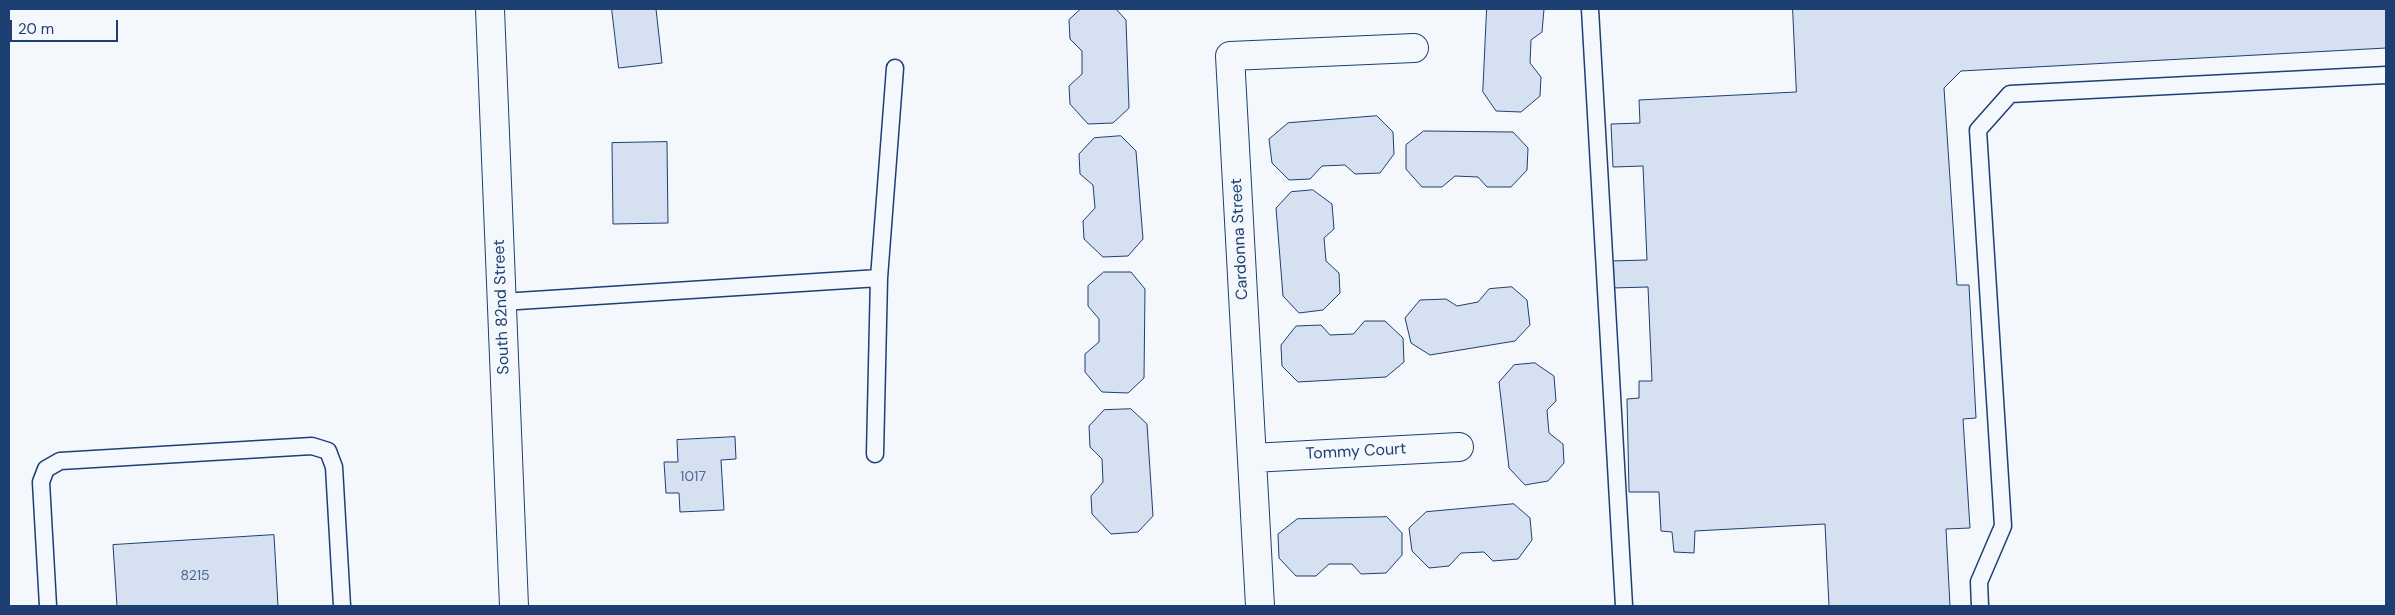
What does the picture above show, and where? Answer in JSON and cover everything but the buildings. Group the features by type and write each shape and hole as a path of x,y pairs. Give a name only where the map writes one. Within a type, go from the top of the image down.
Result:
{"street":[{"name":"South 82nd Street","path":"490,9 514,606"},
{"name":"Cardonna Street","path":"1260,606 1230,56 1414,48"},
{"name":"Tommy Court","path":"1252,458 1459,447"}],"lane":[{"path":"1590,9 1624,606"},
{"path":"875,454 879,278 895,68"},
{"path":"1980,606 1979,582 2003,526 1978,130 2010,94 2386,75"},
{"path":"502,302 879,278"},
{"path":"48,606 41,482 46,469 60,461 312,446 328,451 334,466 342,606"}]}
